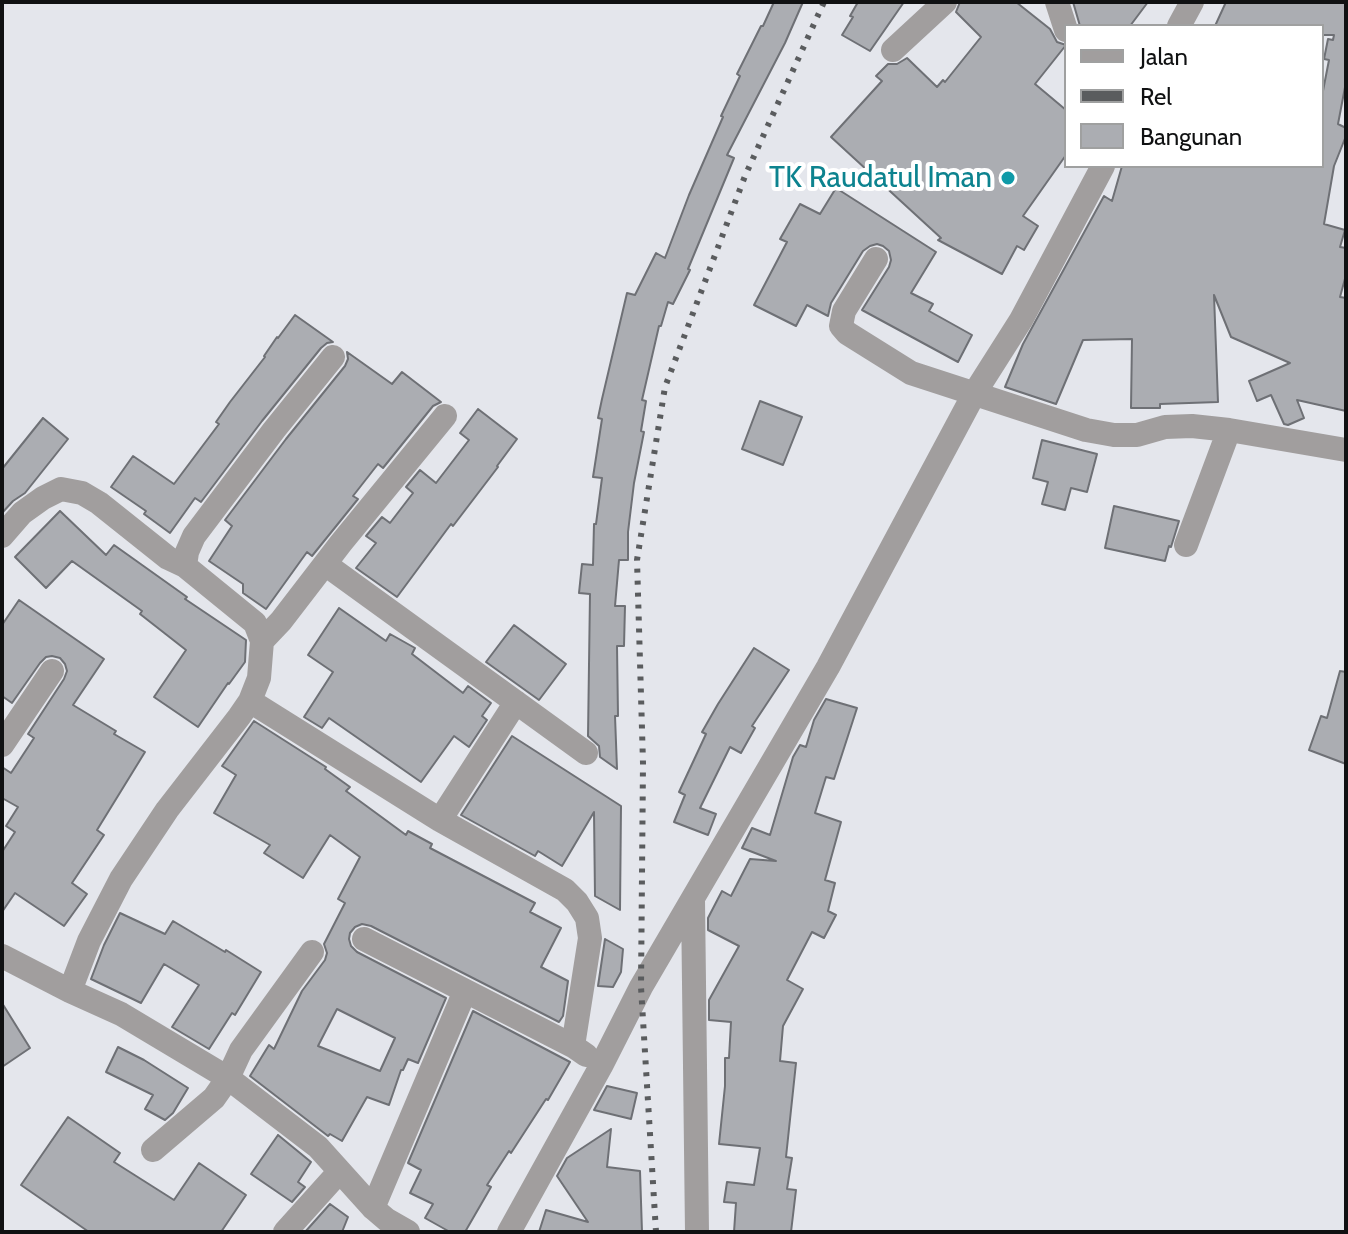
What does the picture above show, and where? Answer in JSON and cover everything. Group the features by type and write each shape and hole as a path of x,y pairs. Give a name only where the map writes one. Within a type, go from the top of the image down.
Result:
{"street":[{"path":"893,50 945,2"},
{"path":"1057,2 1064,24"},
{"path":"1180,24 1192,2"},
{"path":"509,1232 641,987 828,667 974,394 1021,320 1102,168"},
{"path":"876,259 849,302 841,326 847,333 911,373 1059,423 1114,435 1137,435 1165,427 1192,426 1344,443"},
{"path":"185,566 194,536 333,357"},
{"path":"262,641 445,416"},
{"path":"1186,545 1229,430"},
{"path":"2,536 22,513 43,498 61,489 82,493 168,558 185,566 255,623 262,641 259,678 250,701 167,810 121,879 89,941 70,991"},
{"path":"325,564 586,753"},
{"path":"2,745 52,671"},
{"path":"250,701 440,820 565,890 577,902 587,918 590,938 573,1046"},
{"path":"440,820 516,702"},
{"path":"693,897 697,1232"},
{"path":"364,939 573,1046 601,1066"},
{"path":"153,1150 214,1098 241,1050 312,952"},
{"path":"2,956 121,1014 228,1078 318,1147 373,1208 408,1232"},
{"path":"373,1208 465,991"},
{"path":"285,1232 339,1172"}],"building":[{"path":"774,2 803,2 727,155 734,158 690,270 673,304 668,302 659,326 642,400 646,401 641,431 644,432 634,483 628,560 619,560 615,606 625,606 624,646 617,646 617,769 600,757 599,746 588,736 590,594 579,593 582,564 593,565 594,524 602,478 593,477 602,419 598,418 627,293 635,295 656,253 665,258 740,76 737,74"},
{"path":"858,2 904,2 870,51 842,35"},
{"path":"960,2 1016,2 1050,29 1057,42 1064,44 1035,84 1064,108 1064,158 1023,216 1038,226 1024,250 1017,246 1002,274 938,240 941,238 831,137 882,81 876,76 888,64 897,64 907,58 937,87 943,80 945,82 981,37 956,12"},
{"path":"1073,2 1148,2 1132,24 1079,24"},
{"path":"1226,2 1345,2 1346,82 1338,124 1346,128 1346,136 1334,166 1324,224 1345,230 1340,247 1346,248 1346,275 1340,297 1346,298 1346,411 1297,400 1304,418 1288,425 1284,424 1271,395 1257,401 1249,381 1290,363 1231,337 1214,295 1218,402 1131,408 1132,339 1083,340 1056,404 1005,387 1023,344 1104,196 1112,201 1121,168 1324,168 1324,86 1329,60 1324,59 1328,39 1333,40 1334,35 1324,35 1324,24 1216,24"},
{"path":"836,188 936,252 911,293 933,304 929,311 972,335 958,362 862,310 891,260 889,251 877,244 863,251 831,303 828,316 807,305 796,326 754,305 787,242 780,239 800,204 820,214"},
{"path":"295,315 333,342 321,348 201,502 195,498 170,533 144,514 146,511 111,487 133,456 174,484"},
{"path":"347,352 392,384 402,372 441,402 433,406 383,468 378,464 353,496 358,499 312,556 307,552 266,609 243,593 243,584 209,561 232,526 225,520 345,366"},
{"path":"760,401 802,417 783,465 742,449"},
{"path":"478,409 517,439 397,597 356,568 376,543 366,536 382,517 390,523 413,493 406,487 420,470 436,483 469,440 460,433"},
{"path":"43,418 68,439 25,493 2,513 2,469"},
{"path":"1042,440 1097,454 1087,492 1071,488 1065,510 1042,504 1048,482 1033,478"},
{"path":"1114,506 1179,521 1165,561 1105,548"},
{"path":"60,511 106,555 114,545 246,640 245,662 198,727 154,697 186,650 140,614 142,611 72,561 46,588 15,557"},
{"path":"19,600 104,659 73,705 145,752 97,830 104,835 72,883 87,894 64,926 15,893 2,912 2,852 15,832 6,826 18,807 2,798 2,767 11,773 34,738 28,734 67,671 60,658 46,657 12,703 2,696 2,625"},
{"path":"339,608 386,641 390,634 415,648 412,654 463,693 468,686 491,703 482,716 487,720 469,747 454,736 421,782 329,718 322,728 304,717 333,672 308,655"},
{"path":"514,625 566,664 539,700 486,662"},
{"path":"754,648 789,670 752,726 755,728 741,753 730,747 700,808 716,814 708,835 674,822 685,795 679,792 706,734 702,732"},
{"path":"1340,671 1346,672 1346,764 1309,750 1321,716 1327,718"},
{"path":"826,699 857,708 834,779 826,777 815,813 841,822 825,880 835,883 828,911 836,915 824,938 812,932 787,980 803,989 783,1026 780,1061 796,1063 786,1157 792,1158 787,1189 796,1190 791,1232 734,1232 736,1203 724,1202 727,1182 754,1185 760,1148 719,1144 725,1058 729,1058 731,1022 709,1020 709,1000 739,946 708,930 708,918 722,891 731,896 750,859 776,861 742,848 752,828 770,835 793,757 800,745 806,747 814,720"},
{"path":"254,721 326,767 350,787 346,791 406,835 408,831 432,844 430,848 535,903 530,912 561,928 541,967 568,981 563,1016 559,1022 371,926 362,924 355,927 349,939 357,952 446,998 418,1063 408,1059 401,1070 389,1105 367,1097 342,1141 330,1134 328,1136 250,1076 269,1045 274,1049 302,991 325,960 327,953 324,944 345,903 338,899 360,857 330,835 303,878 264,853 270,845 214,813 236,775 222,766","holes":["337,1009 395,1038 380,1071 318,1046"]},
{"path":"512,736 621,806 620,910 595,896 594,812 562,866 538,851 535,856 461,815"},
{"path":"120,913 165,934 173,921 261,972 235,1015 232,1013 209,1049 172,1027 199,985 164,964 141,1003 91,979"},
{"path":"605,939 623,949 621,972 613,987 598,986"},
{"path":"2,1003 30,1048 2,1067"},
{"path":"473,1011 570,1062 548,1100 487,1185 491,1187 465,1232 450,1232 425,1218 433,1204 410,1193 421,1170 408,1163"},
{"path":"118,1047 188,1088 173,1113 165,1120 145,1109 153,1095 106,1072"},
{"path":"607,1086 637,1093 631,1119 594,1110"},
{"path":"68,1117 120,1153 114,1162 174,1200 199,1163 246,1195 221,1232 89,1232 21,1185"},
{"path":"611,1129 607,1167 640,1171 642,1232 539,1232 546,1210 588,1222 557,1176 567,1158"},
{"path":"278,1135 311,1162 298,1182 305,1187 292,1202 251,1174"},
{"path":"330,1204 348,1217 342,1232 305,1232"}],"railway":[{"path":"656,1232 641,987 643,763 637,560 665,387 745,176 824,2"}],"place":[{"name":"TK Raudatul Iman","path":"1008,178"}]}
